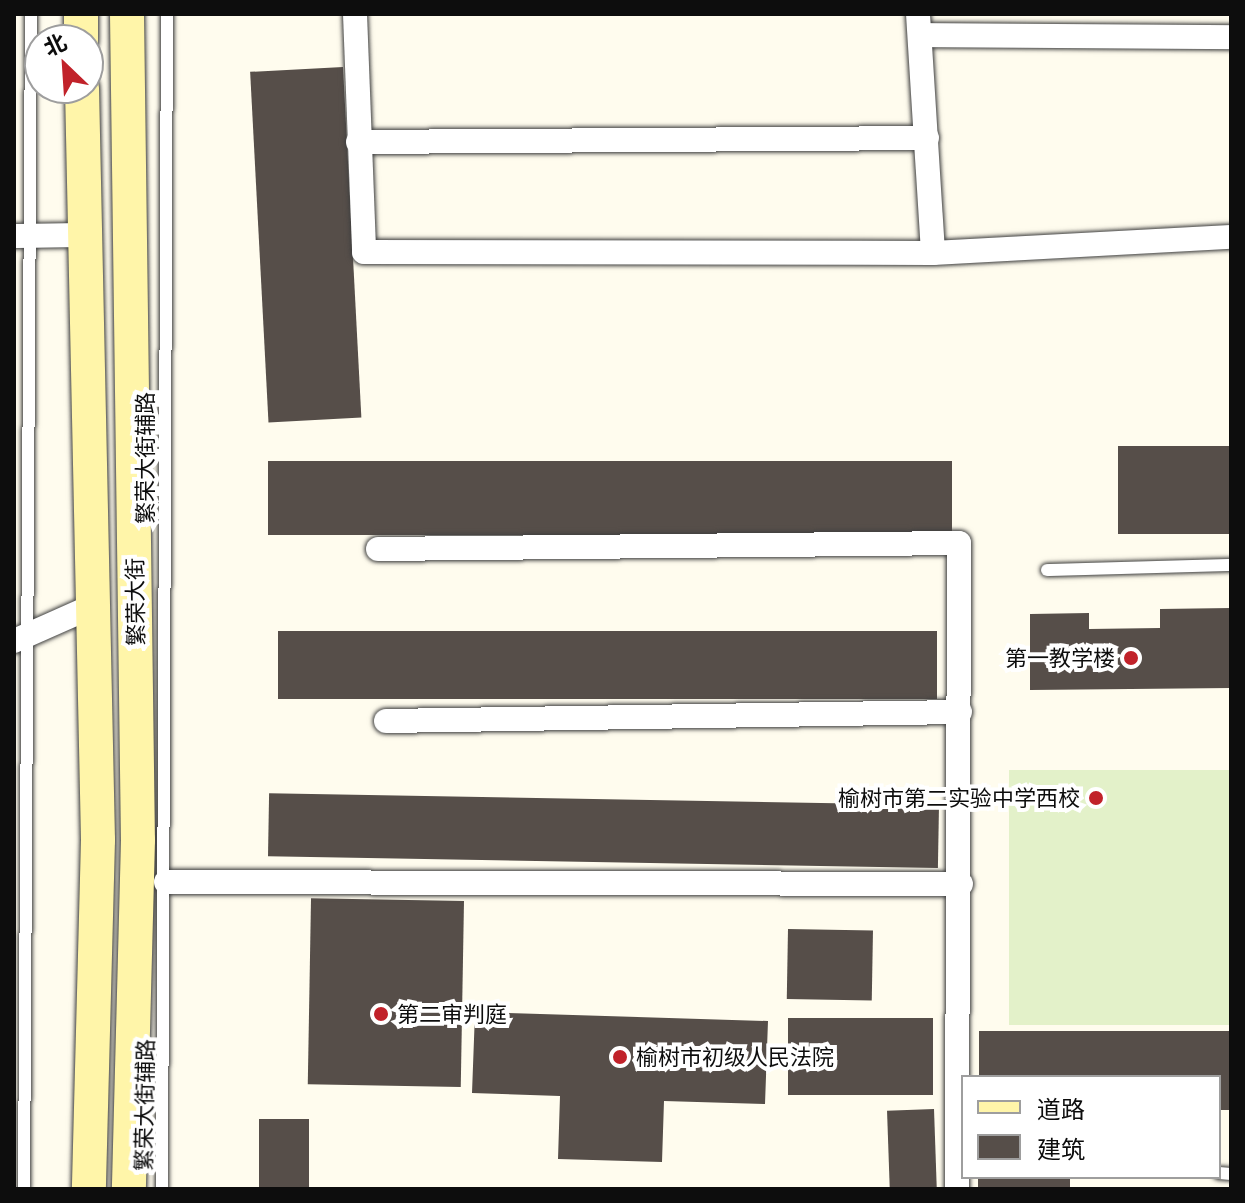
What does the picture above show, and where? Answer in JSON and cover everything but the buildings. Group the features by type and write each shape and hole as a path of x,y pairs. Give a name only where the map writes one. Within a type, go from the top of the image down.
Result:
{"main road":[{"name":"繁荣大街","path":"127,14 138,840 129,1189"},
{"name":"繁荣大街","path":"82,104 98,840 89,1189"}],"street":[{"path":"355,14 364,252 933,253 1231,237"},
{"path":"933,253 919,24 1231,37"},
{"path":"358,142 927,138"},
{"path":"21,236 85,235"},
{"path":"378,549 959,543 961,884 957,1189"},
{"path":"21,638 93,606"},
{"path":"386,721 960,712"},
{"path":"166,882 961,884"}],"lane":[{"path":"24,1189 21,236 31,14"},
{"name":"繁荣大街辅路","path":"162,1189 166,882 167,14"},
{"path":"1047,570 1231,565"}],"green space":[{"path":"1009,770 1231,770 1231,1025 1009,1025"}],"place":[{"name":"第一教学楼","path":"1131,658"},
{"name":"榆树市第二实验中学西校","path":"1096,798"},
{"name":"第二审判庭","path":"381,1014"},
{"name":"榆树市初级人民法院","path":"620,1057"}]}
